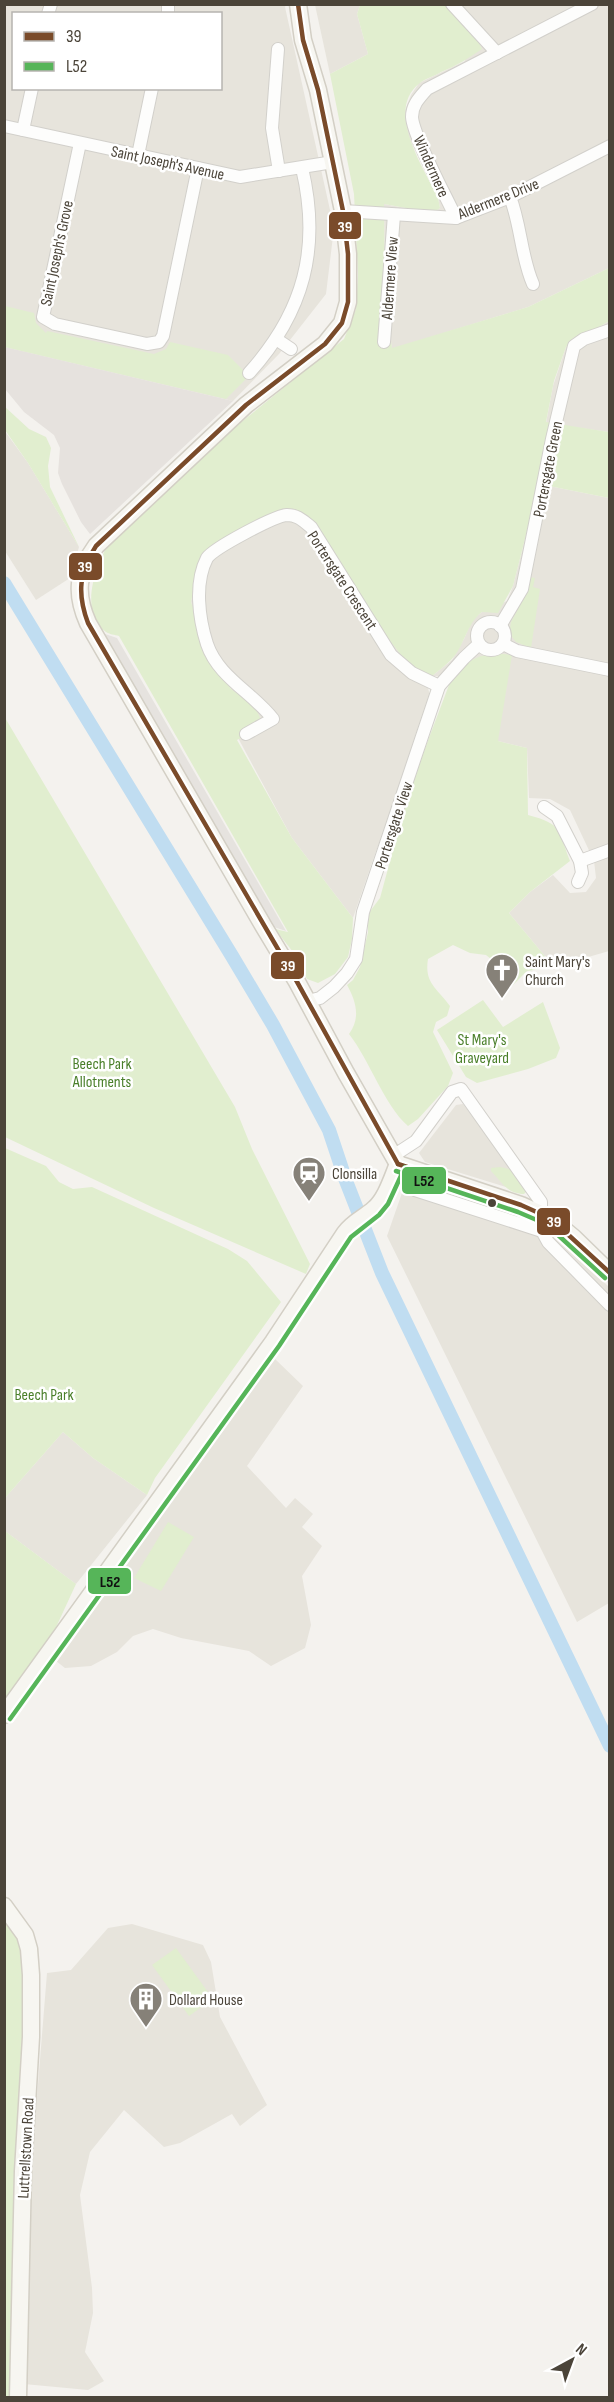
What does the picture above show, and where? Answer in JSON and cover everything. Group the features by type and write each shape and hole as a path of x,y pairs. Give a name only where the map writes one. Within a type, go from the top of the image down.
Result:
{"street":[{"path":"298,4 303,40 318,90 343,211 348,264 348,303 342,323 325,344 246,405 96,546 85,561 80,588 82,607 88,623 308,1001 396,1160 417,1171 472,1189 545,1221 574,1238 609,1273"},
{"path":"452,4 497,52"},
{"name":"Windermere","path":"456,218 412,119 415,103 427,89 592,4"},
{"path":"278,49 281,65 272,128 279,171"},
{"path":"23,130 32,90"},
{"path":"138,155 152,90"},
{"name":"Saint Joseph's Avenue","path":"4,126 240,177 333,162"},
{"name":"Saint Joseph's Grove","path":"80,143 43,317 55,324 147,345 159,342 163,336 198,168"},
{"name":"Aldermere Drive","path":"343,211 456,218 510,197 609,146"},
{"path":"249,373 270,349 292,310 302,285 309,247 309,208 302,168"},
{"path":"510,197 533,285"},
{"name":"Aldermere View","path":"384,342 394,215"},
{"name":"Portersgate Green","path":"500,626 522,589 552,440 574,346 584,339 609,330"},
{"path":"276,339 291,349"},
{"name":"Portersgate Crescent","path":"246,734 273,719 228,676 208,646 199,604 202,576 208,557 214,552 249,531 285,515 298,516 310,527 391,655 412,673 439,686"},
{"path":"489,623 500,626 505,636 503,644 490,650 484,648 477,636 480,627 489,623"},
{"name":"Portersgate View","path":"308,1001 320,998 334,987 356,959 363,912 439,686 480,644"},
{"path":"503,644 517,651 609,670"},
{"path":"544,807 557,816 580,861 582,873 578,882"},
{"path":"580,861 609,850"},
{"path":"4,1715 273,1342 352,1224 372,1212 380,1204 396,1160 416,1141 452,1092 461,1089 541,1202 548,1242 609,1305"},
{"path":"417,1171 415,1190 466,1206 545,1221"},
{"path":"466,1206 472,1189"},
{"name":"Luttrellstown Road","path":"4,1906 25,1935 29,1949 31,1975 31,2037 22,2171 18,2397"}],"shaded area":[{"path":"5,5 286,5 334,228 326,294 279,354 233,401 5,347"},
{"path":"315,5 360,5 357,14 368,54 330,74"},
{"path":"446,5 609,5 609,268 528,307 392,349 385,299 384,204 432,213 440,208 438,198 408,136 404,113 419,83 465,61"},
{"path":"609,321 609,432 546,423 553,386 566,347 573,338 588,334"},
{"path":"4,348 233,401 90,534 81,522 58,473 60,448 54,435 24,412 5,389"},
{"path":"4,430 28,463 79,547 70,578 36,600 5,551"},
{"path":"539,484 609,498 609,951 554,967 509,913 530,892 553,875 570,893 586,892 596,878 594,861 570,810 550,799 529,798 527,748 498,741 452,677 432,676 452,660 472,620 482,612 507,601 513,586"},
{"path":"298,501 422,667 431,699 401,790 376,851 353,918 292,838 237,736 232,691 195,626 191,601 195,574 202,556"},
{"path":"95,634 117,638 286,931 264,927 277,955 272,958 98,656"},
{"path":"463,1104 511,1167 522,1192 425,1162 419,1153 456,1105"},
{"path":"403,1190 544,1235 550,1229 609,1287 609,1603 577,1622 387,1236"},
{"path":"275,1359 303,1386 247,1466 286,1508 295,1498 313,1514 302,1527 322,1546 302,1576 311,1625 305,1648 271,1666 249,1651 181,1638 153,1629 133,1636 117,1652 91,1666 65,1668 56,1661 115,1575"},
{"path":"63,1432 93,1458 147,1495 76,1584 5,1531 5,1498"},
{"path":"132,1924 203,1945 211,1962 220,2017 267,2105 240,2126 232,2114 180,2143 164,2147 124,2110 90,2152 80,2195 93,2313 85,2352 104,2381 88,2390 24,2384 32,2159 47,1973 71,1970 108,1928"}],"green space":[{"path":"360,5 446,5 474,33 482,49 420,83 410,94 406,108 406,123 410,139 438,198 440,208 433,213 384,204 385,299 392,348 528,307 609,268 609,321 588,334 573,338 566,347 554,381 546,422 609,432 609,498 539,484 513,586 498,613 482,612 472,623 456,654 432,676 409,665 375,622 318,528 301,512 286,509 260,520 198,570 191,602 210,658 231,689 254,705 262,722 251,733 237,740 292,838 353,918 348,957 335,974 318,983 307,979 293,952 275,929 288,932 119,636 106,632 97,623 91,599 96,572 112,538 224,436 344,339 356,309 358,275 354,194 330,74 368,54 357,14"},
{"path":"5,306 34,313 36,323 46,333 47,331 154,354 166,349 170,342 228,355 249,376 226,399 5,347"},
{"path":"4,406 29,429 46,437 51,448 48,466 50,487 79,547 5,430"},
{"path":"529,577 535,578 533,587 540,589 531,648 516,642 509,633 511,622 524,597"},
{"path":"495,653 512,655 498,741 527,748 528,815 554,825 561,835 570,861 530,892 509,913 554,967 527,971 511,987 491,968 491,959 486,955 470,953 453,945 428,959 430,980 450,1006 447,1016 436,1022 433,1032 453,1073 448,1086 418,1119 408,1126 384,1095 349,1034 355,1022 356,1010 347,985 353,980 360,967 368,932 368,914 380,898 410,788 452,677 471,660"},
{"name":"Beech Park Allotments","path":"4,716 235,1107 252,1149 310,1264 306,1274 154,1208 5,1137"},
{"name":"St Mary's Graveyard","path":"483,1000 503,1027 543,1002 560,1048 556,1058 528,1069 477,1083 466,1077 437,1030"},
{"name":"Beech Park","path":"5,1148 46,1166 59,1182 73,1189 92,1187 228,1249 247,1261 281,1302 155,1478 147,1495 93,1458 63,1432 5,1498"},
{"path":"491,1168 514,1170 527,1191 524,1194 513,1192 491,1171"},
{"path":"168,1522 194,1537 161,1591 134,1578"},
{"path":"5,1531 76,1584 52,1636 5,1701"},
{"path":"4,1921 17,1938 26,1966 27,2004 21,2053 11,2398 4,2397"},
{"path":"176,1948 213,1999 189,2016 152,1965"}],"waterway":[{"path":"4,583 273,1025 329,1130 382,1273 610,1746"}],"transit line":[{"name":"39","path":"298,4 303,40 318,90 343,211 348,254 348,302 342,323 325,344 246,405 96,546 83,574 81,593 88,623 296,980 398,1164"},
{"name":"39","path":"398,1164 521,1205 550,1218 610,1273"},
{"name":"L52","path":"10,1719 279,1346 351,1237 379,1215 388,1204 405,1167"},
{"name":"L52","path":"396,1171 518,1212 546,1224 605,1278"}],"place":[{"name":"Saint Mary's Church","path":"502,999"},
{"name":"Clonsilla","path":"309,1202"},
{"name":"Dollard House","path":"146,2028"}]}
